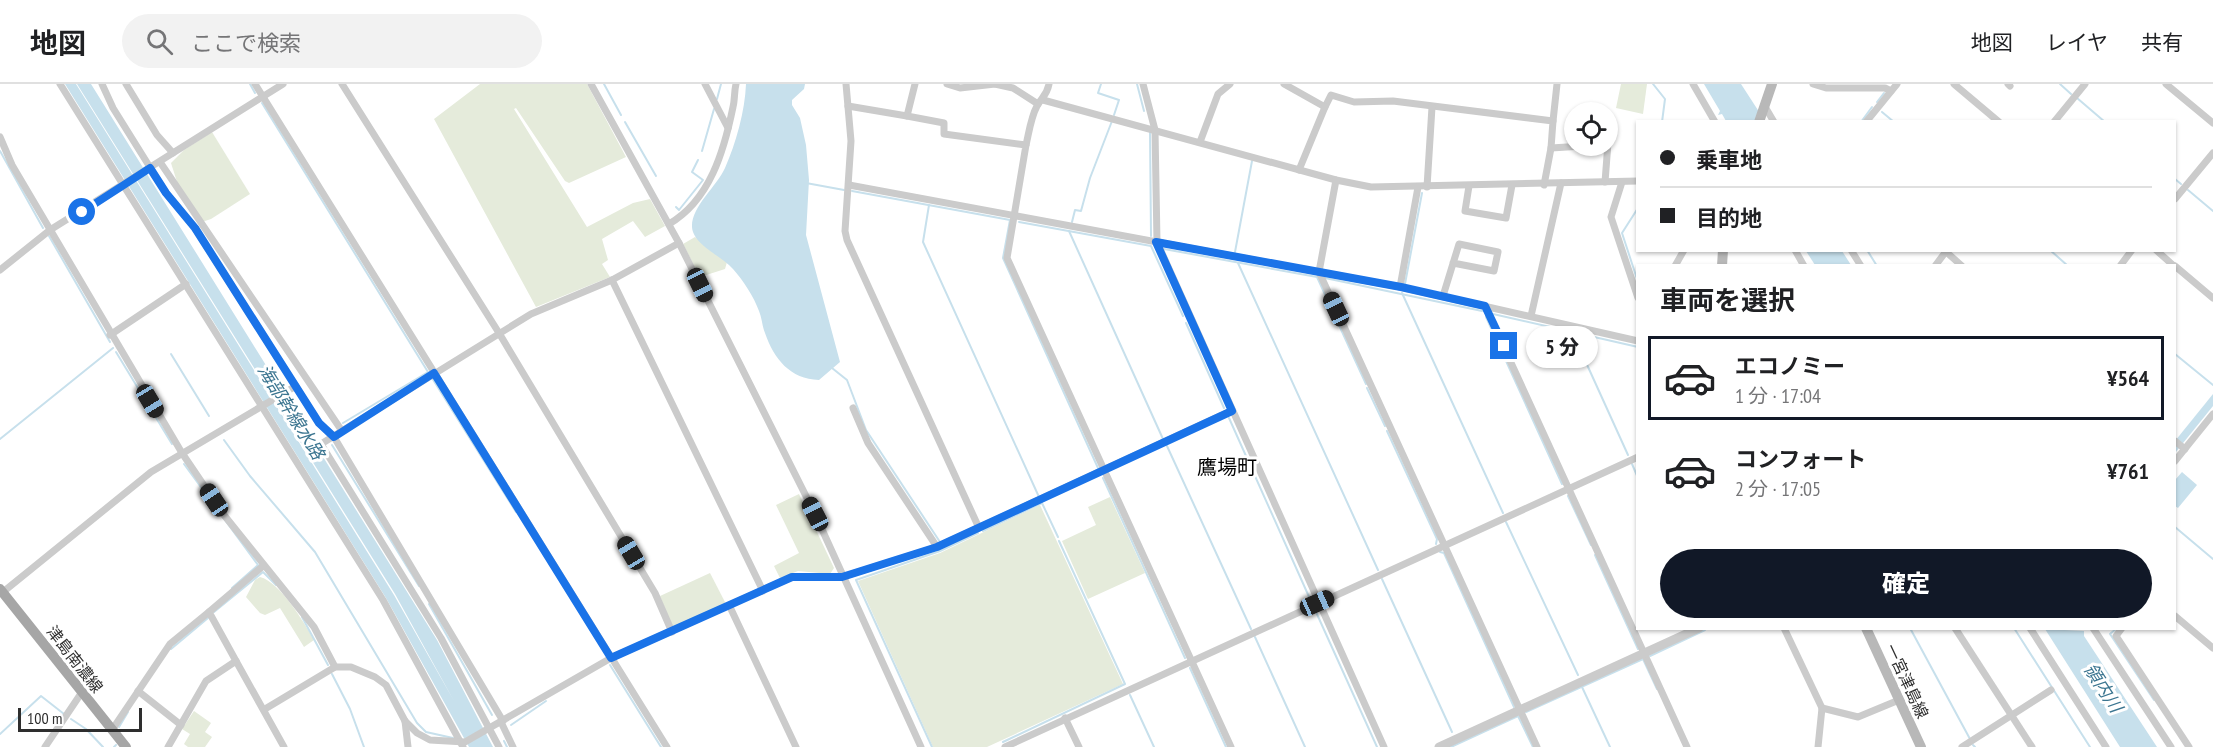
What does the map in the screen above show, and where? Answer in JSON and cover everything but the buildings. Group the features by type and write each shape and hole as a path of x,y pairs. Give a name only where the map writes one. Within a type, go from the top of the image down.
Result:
{"main road":[{"path":"1762,113 1772,84"},
{"name":"津島南濃線","path":"1,592 126,747"},
{"name":"一宮津島線","path":"1867,630 1921,747"}],"street":[{"path":"60,84 383,600 463,744"},
{"path":"102,84 148,169 195,228 293,387 319,423 334,437 502,722 513,747"},
{"path":"126,84 157,135 173,153"},
{"path":"255,84 667,747"},
{"path":"0,270 50,230 283,84"},
{"path":"342,84 499,333 655,593 672,632"},
{"path":"591,84 679,243 815,514 921,747"},
{"path":"705,84 728,128"},
{"path":"669,224 687,212 712,180 728,128 736,84"},
{"path":"846,84 851,141 845,231 847,240 979,528"},
{"path":"907,116 915,84"},
{"path":"946,84 960,88 995,84 1013,88 1040,102 1155,130 1336,180 1371,187 1418,188 1636,181"},
{"path":"1049,84 1047,96 1040,102 1026,145 1007,258 1231,747"},
{"path":"1143,84 1155,130 1156,242 1317,603 1384,747"},
{"path":"1200,142 1218,93 1230,84"},
{"path":"1284,84 1325,106"},
{"path":"1544,185 1551,148 1557,84"},
{"path":"1693,84 1714,120"},
{"path":"1813,84 1826,88 1885,88 1891,92"},
{"path":"1868,120 1898,84"},
{"path":"1954,84 1998,120"},
{"path":"2056,120 2085,84"},
{"path":"2166,84 2213,123"},
{"path":"1299,170 1331,95 1354,102 1393,102 1552,121"},
{"path":"848,106 944,123 944,134 1026,145"},
{"path":"1427,187 1432,107"},
{"path":"0,137 12,165 110,335 182,453 224,516 314,627 335,667"},
{"path":"1551,148 1564,147"},
{"path":"2176,198 2213,153"},
{"path":"1605,182 1607,156"},
{"path":"160,162 342,431"},
{"path":"1336,180 1318,272 1537,747"},
{"path":"1622,182 1611,217 1636,292"},
{"path":"1531,316 1561,183"},
{"path":"849,185 1401,287 1636,341"},
{"path":"1469,186 1465,212 1506,218 1512,185"},
{"path":"1401,287 1418,188"},
{"path":"499,747 441,638 321,444 531,314 612,280 679,243"},
{"path":"1443,296 1453,263 1459,244 1498,252 1494,271 1453,263"},
{"path":"1947,252 1960,264"},
{"path":"2158,252 2172,264"},
{"path":"2176,268 2213,298"},
{"path":"612,280 763,591"},
{"path":"110,335 186,284"},
{"path":"1485,306 1687,747"},
{"path":"1,592 151,472 293,387"},
{"path":"853,408 868,443 937,547"},
{"path":"265,709 335,667 351,667 375,676 386,685 405,721 417,733 430,740 463,744 611,658 730,607 792,577 842,577 937,547 1232,411"},
{"path":"2176,460 2213,414"},
{"path":"2176,442 2184,448"},
{"path":"1005,747 1636,458"},
{"path":"112,730 170,644 263,566"},
{"path":"730,607 796,747"},
{"path":"209,612 285,747"},
{"path":"2176,617 2213,648"},
{"path":"1439,747 1695,630"},
{"path":"1785,630 1822,708 1818,747"},
{"path":"1956,630 2032,747"},
{"path":"2031,630 2106,747"},
{"path":"2094,630 2171,747"},
{"path":"2120,630 2116,636 2189,747"},
{"path":"168,747 206,681 236,661"},
{"path":"1962,747 2051,690"},
{"path":"138,691 181,725"},
{"path":"45,747 82,692"},
{"path":"1822,708 1858,717 1899,700"},
{"path":"1065,718 1079,747"},
{"path":"405,721 408,747"}],"green space":[{"path":"480,84 587,84 626,157 569,183 565,181 516,108 514,109 587,227 633,203 650,199 665,226 645,237 633,221 602,239 608,260 602,264 610,277 536,307 434,119"},
{"path":"1621,84 1647,84 1643,114 1618,108"},
{"path":"212,132 250,194 211,219 202,222 178,185 171,163 184,150"},
{"path":"695,237 727,262 725,269 700,277 683,244"},
{"path":"799,494 834,568 830,574 798,571 780,578 774,566 799,553 776,505"},
{"path":"1110,497 1145,573 1088,599 1062,541 1096,525 1088,507"},
{"path":"1040,505 1123,684 987,747 933,747 858,581 940,553"},
{"path":"710,573 726,604 678,626 672,626 660,596"},
{"path":"260,577 268,580 283,594 298,613 314,640 304,647 280,608 265,615 260,613 246,597 255,580"},
{"path":"194,711 211,723 205,732 212,737 205,747 188,747 184,744 190,734 182,729"}],"water":[{"name":"海部幹線水路","path":"65,84 76,84 394,595 454,701 395,594 77,84 91,84 437,640 493,747 469,747 386,598"},
{"path":"746,84 805,84 804,89 792,100 792,105 800,118 806,145 809,180 806,235 840,362 819,380 809,379 792,372 778,359 748,289 728,264 697,239 692,227 700,204 721,175 729,158 742,116"},
{"path":"1704,84 1741,84 1764,120 1725,120 1722,114 1718,115 1720,111"},
{"path":"1807,252 1843,252 1850,264 1814,264"},
{"path":"2213,394 2213,406 2176,452 2176,440"},
{"path":"2182,472 2197,485 2178,508 2176,507 2176,479"},
{"name":"領内川","path":"2046,630 2084,631 2084,636 2157,747 2120,747"}],"waterway":[{"path":"250,84 255,93"},
{"path":"604,84 621,115"},
{"path":"717,99 721,84"},
{"path":"1101,84 1098,93 1119,100 1114,115"},
{"path":"1137,84 1144,111"},
{"path":"1653,84 1665,99 1662,120"},
{"path":"2060,84 2071,94"},
{"path":"1877,102 1884,93"},
{"path":"2077,98 2103,120"},
{"path":"262,103 428,372 343,423"},
{"path":"1862,120 1872,107"},
{"path":"702,151 714,109"},
{"path":"1882,112 1892,120"},
{"path":"1072,222 1075,210 1081,211 1090,178 1112,121"},
{"path":"625,122 656,176"},
{"path":"1150,132 1151,236"},
{"path":"0,151 43,228"},
{"path":"676,207 679,210 703,180 692,172 698,160"},
{"path":"1235,252 1252,161"},
{"path":"2176,180 2181,184"},
{"path":"806,183 844,190"},
{"path":"2188,190 2213,211"},
{"path":"852,191 1010,220 1003,258 1098,468"},
{"path":"1405,284 1422,193"},
{"path":"929,205 923,242 1039,497"},
{"path":"1636,211 1622,233 1636,276"},
{"path":"1019,222 1151,246 1183,316"},
{"path":"1069,231 1163,439"},
{"path":"49,236 110,342"},
{"path":"1164,249 1317,277"},
{"path":"1868,252 1876,264"},
{"path":"2052,252 2066,264"},
{"path":"1238,263 1378,570"},
{"path":"1317,277 1366,384"},
{"path":"1325,278 1482,311"},
{"path":"1402,293 1503,513"},
{"path":"1493,314 1636,347"},
{"path":"1486,317 1562,484"},
{"path":"1186,323 1224,408"},
{"path":"1574,336 1628,455"},
{"path":"0,439 113,348"},
{"path":"116,352 172,444"},
{"path":"171,354 209,416"},
{"path":"2176,355 2213,385"},
{"path":"832,368 847,380 866,430 940,542"},
{"path":"432,378 516,512"},
{"path":"1367,388 1385,426"},
{"path":"1229,418 1310,599 1309,602"},
{"path":"1387,431 1437,539 1436,544"},
{"path":"224,440 250,476 315,552 417,723 426,732 453,738"},
{"name":"海部幹線水路","path":"332,445 419,586"},
{"path":"1167,446 1251,629"},
{"path":"184,464 258,565 232,588"},
{"path":"1632,464 1636,473"},
{"path":"1103,478 1185,658"},
{"path":"1568,496 1591,545"},
{"path":"983,531 1042,503 1058,537"},
{"path":"1506,522 1578,675"},
{"path":"2176,528 2213,559"},
{"path":"932,747 856,580 940,551 978,533"},
{"path":"1003,742 1125,684 1059,541"},
{"path":"1440,552 1444,553 1514,707"},
{"path":"1595,555 1638,649"},
{"path":"214,612 263,572 276,585"},
{"path":"1382,579 1452,732"},
{"path":"429,604 492,715"},
{"path":"1312,611 1316,612 1377,747"},
{"path":"302,617 328,665"},
{"path":"171,649 208,618"},
{"path":"1650,656 1705,630"},
{"path":"1911,630 1970,739"},
{"path":"2015,630 2090,747"},
{"path":"2115,630 2110,634 2154,700"},
{"path":"1255,637 1305,747"},
{"path":"1526,712 1643,659 1657,689"},
{"path":"610,665 661,747"},
{"path":"1190,668 1226,747"},
{"path":"332,674 350,709 364,747"},
{"path":"1582,687 1610,747"},
{"path":"1130,695 1154,747"},
{"path":"0,734 41,696 64,714"},
{"path":"511,725 546,701"},
{"path":"119,727 128,712"},
{"path":"1451,747 1518,716 1533,747"},
{"path":"71,719 86,729 103,747"},
{"path":"504,741 507,747"}],"district":[{"name":"鷹場町","path":"1227,467"}],"route":[{"path":"82,212 150,168 166,193 195,228 319,423 334,437 434,373 611,658 730,607 792,577 842,577 937,547 1232,411 1156,242 1401,287 1485,306 1504,346"}]}
